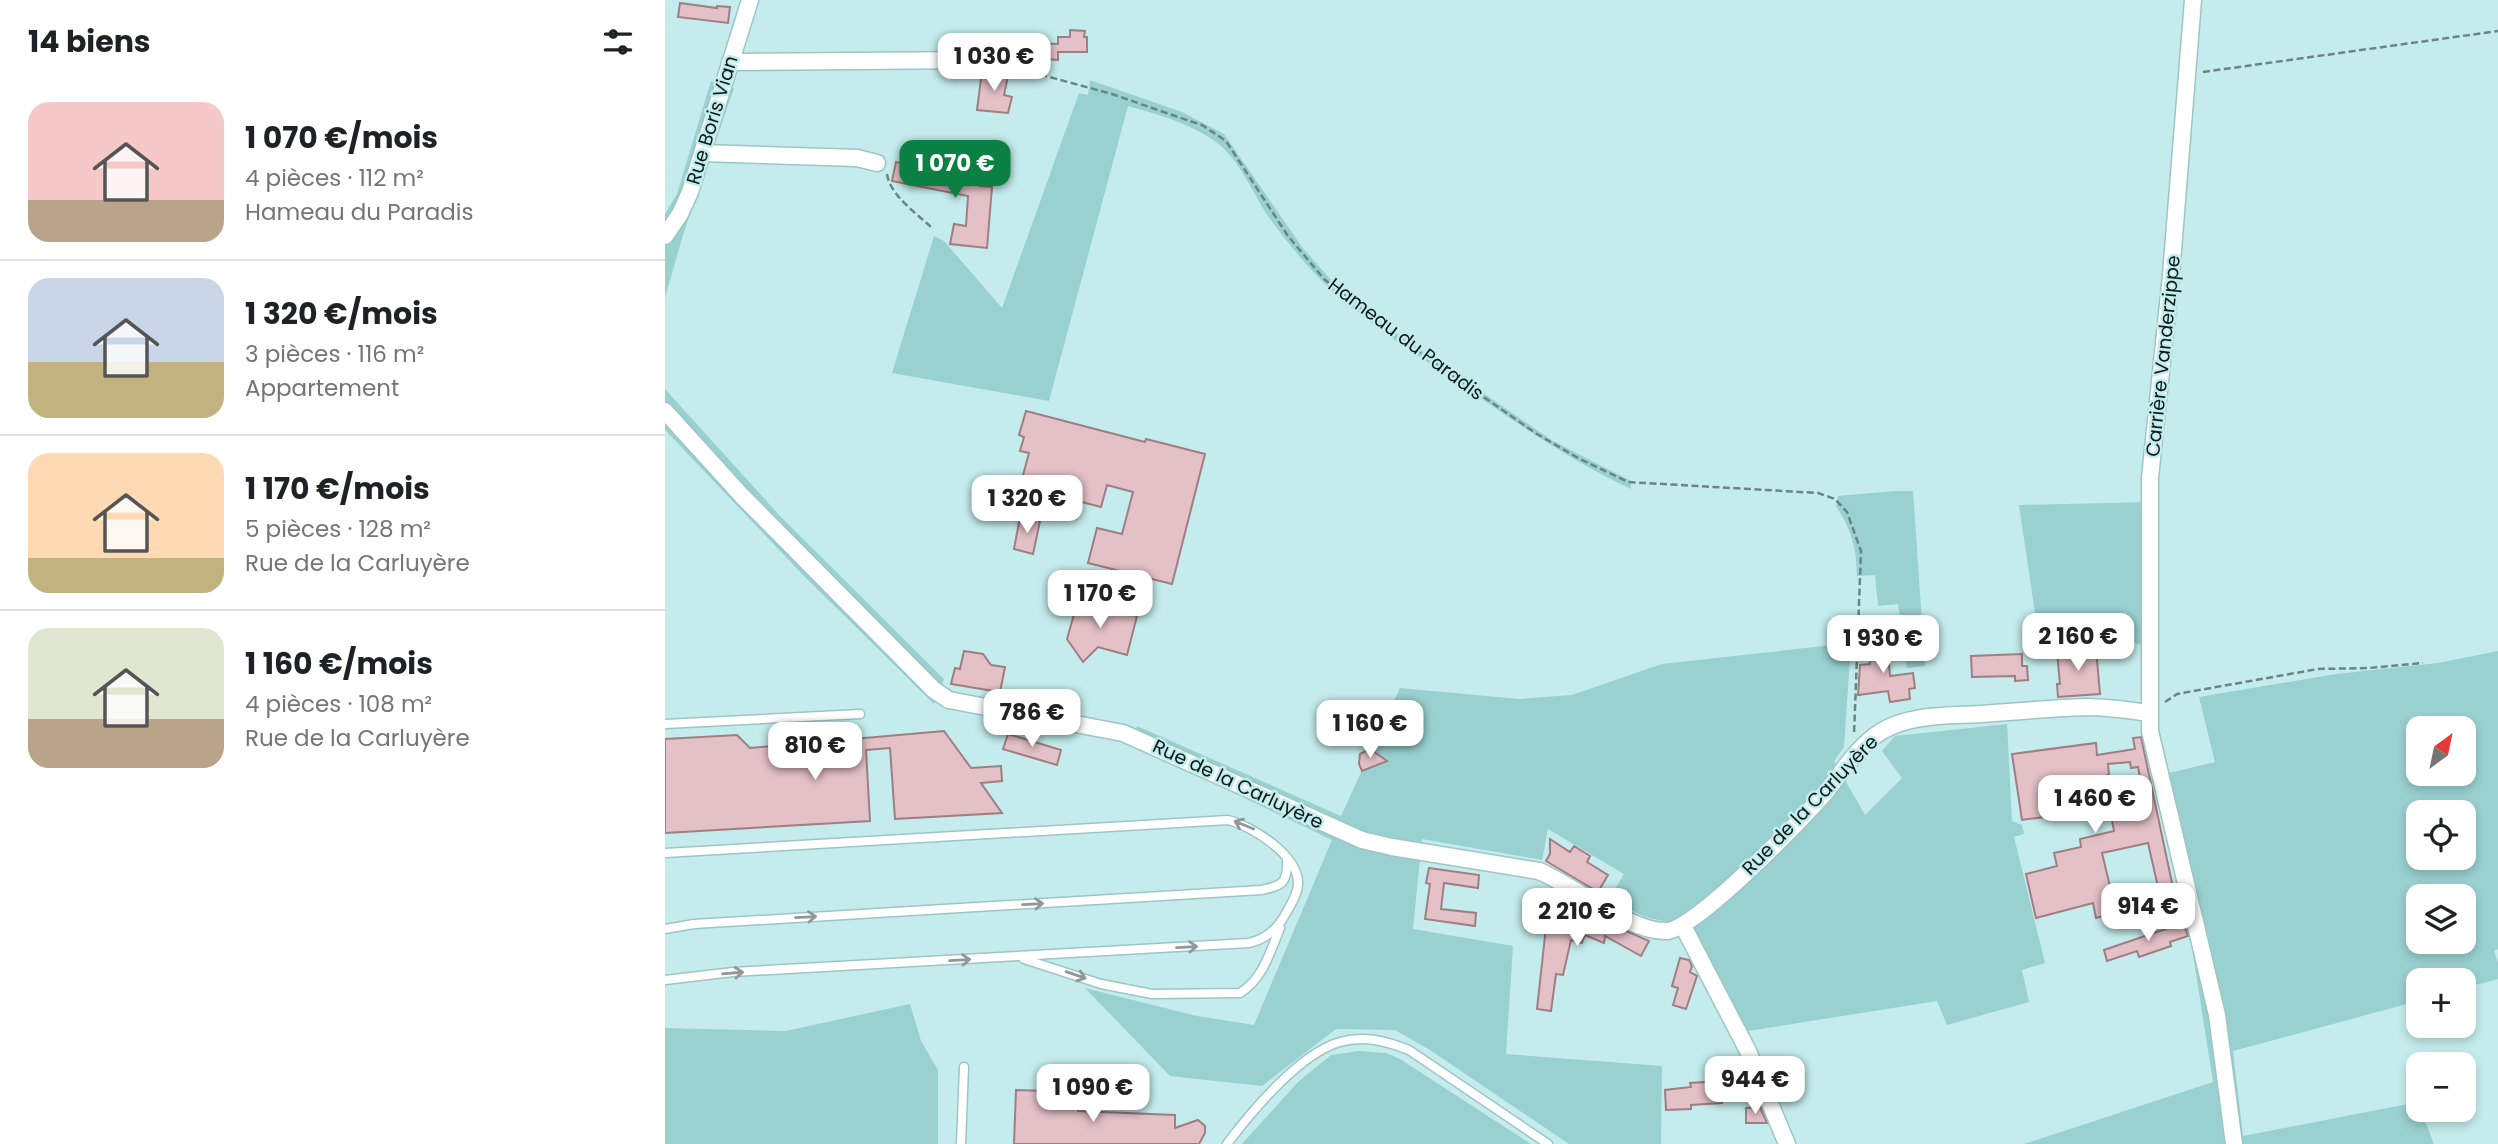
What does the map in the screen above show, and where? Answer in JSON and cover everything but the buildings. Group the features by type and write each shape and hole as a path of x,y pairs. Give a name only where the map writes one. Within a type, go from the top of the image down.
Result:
{"street":[{"name":"Rue Boris Vian","path":"665,236 685,205 750,0"},
{"name":"Carrière Vanderzippe","path":"2149,713 2150,478 2189,75 2193,0"},
{"path":"730,62 978,60 1006,66"},
{"path":"702,153 857,158 877,163"},
{"name":"Rue de la Carluyère","path":"665,411 751,506 934,690 949,700 1123,733 1362,840 1539,871 1642,927 1665,931 1683,926 1698,916 1789,832 1825,793 1863,745 1896,724 1926,718 2086,707 2149,713"},
{"path":"2149,713 2154,750 2217,1014 2234,1144"},
{"path":"1683,926 1748,1051 1787,1144"}],"lane":[{"path":"665,724 860,714"},
{"path":"665,853 1228,820 1243,823 1259,832 1287,860 1298,880 1296,894 1264,966 1249,988 1240,993 1152,994 1101,984 1011,957"},
{"path":"665,929 694,924 1261,890 1283,883 1287,875 1287,860"},
{"path":"665,980 733,972 1249,943 1272,932 1284,917"},
{"path":"1227,1144 1268,1095 1305,1062 1331,1046 1364,1039 1388,1042 1409,1050 1548,1144"},
{"path":"961,1144 964,1067"}],"path":[{"path":"2189,75 2498,31"},
{"name":"Hameau du Paradis","path":"1006,66 1112,94 1202,125 1226,141 1288,236 1324,278 1393,334 1537,434 1577,457 1628,482 1818,493 1835,499 1847,512 1861,551 1854,757"},
{"path":"877,163 887,168 887,178 897,193 931,227"},
{"path":"2149,713 2177,694 2318,669 2423,663"}],"shaded area":[{"path":"1090,80 1182,112 1224,134 1302,247 1332,281 1386,326 1553,441 1631,481 1631,489 1545,441 1368,320 1328,287 1292,248 1268,216 1239,167 1224,149 1206,135 1185,125 1128,106 1049,401 892,373 934,236 944,241 1002,308 1079,93 1088,95"},
{"path":"711,81 734,88 683,235 665,298 665,214 677,194"},
{"path":"665,389 780,516 944,679 934,704 804,576 665,430"},
{"path":"1913,491 1925,666 1907,668 1898,604 1878,606 1875,575 1857,576 1852,539 1836,506 1838,496"},
{"path":"2154,502 2156,646 2117,641 2039,640 2019,505"},
{"path":"1851,643 1844,747 1834,761 1865,815 1902,778 1882,751 1895,736 2007,724 2012,821 2022,825 2024,834 2014,837 2045,963 2022,970 2029,1002 1947,1025 1937,1001 1748,1031 1707,960 1672,923 1645,917 1609,899 1624,874 1548,829 1542,860 1422,839 1413,929 1513,946 1506,1054 1662,1066 1661,1144 1569,1144 1430,1050 1395,1030 1336,1029 1262,1086 1170,1076 1085,988 1197,1016 1254,1025 1332,840 1149,752 1131,746 1137,726 1341,816 1400,688 1519,699 1572,695 1662,664"},
{"path":"2498,651 2498,949 2494,951 2498,963 2498,979 2476,985 2476,968 2406,968 2406,1004 2233,1051 2243,1136 2406,1104 2406,1122 2426,1122 2434,1144 2024,1144 2213,1082 2193,955 2211,949 2169,773 2215,762 2199,697 2336,674 2438,663"},
{"path":"910,1004 921,1041 938,1070 938,1144 665,1144 665,1028 786,1031"},
{"path":"1359,1051 1386,1053 1400,1059 1531,1144 1242,1144 1299,1081 1331,1055"}]}
